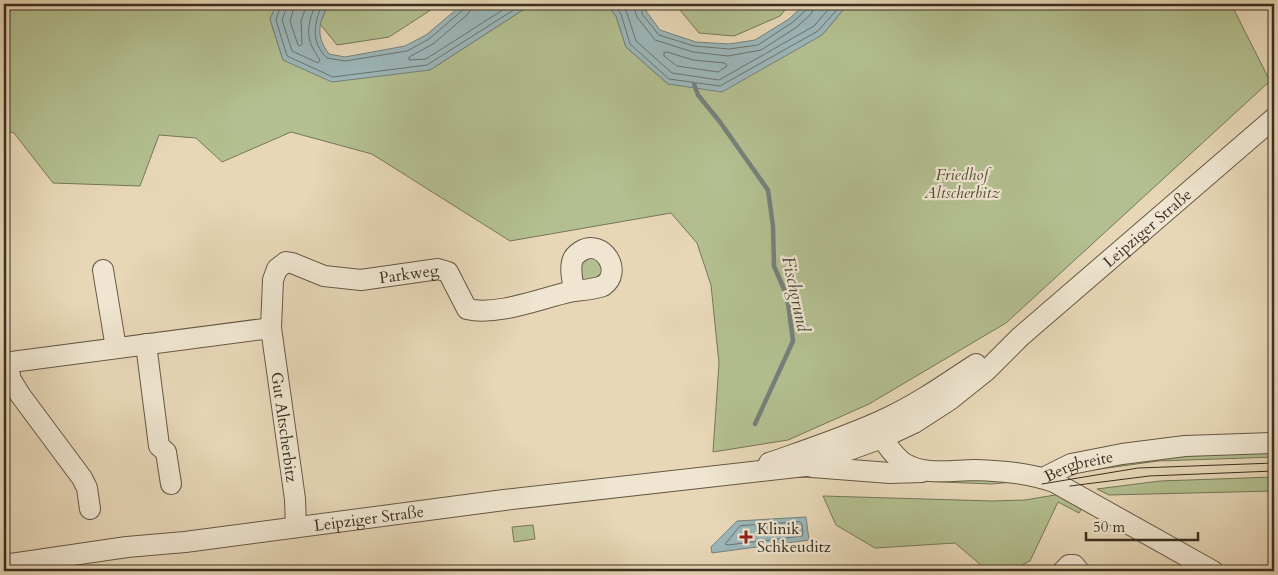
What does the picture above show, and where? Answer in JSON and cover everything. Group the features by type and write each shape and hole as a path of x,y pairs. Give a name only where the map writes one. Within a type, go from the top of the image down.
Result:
{"street":[{"name":"Leipziger Straße","path":"805,466 878,431 914,423 951,399 979,377 1020,336 1274,118"},
{"name":"Parkweg","path":"281,266 286,262 292,262 324,276 361,280 438,269 448,272 467,309 477,312 509,307 574,291"},
{"name":"Gut Altscherbitz","path":"281,266 273,280 271,328 295,499 296,527"},
{"path":"103,270 116,348"},
{"path":"90,509 87,488 82,478 21,396 11,380 5,363 271,328"},
{"name":"Leipziger Straße","path":"878,431 1020,336"},
{"path":"146,344 159,446 166,452 171,484"},
{"name":"Bergbreite","path":"878,431 898,458 904,463 929,471 975,470 1010,472 1043,478 1071,464 1122,454 1185,446 1274,443"},
{"name":"Leipziger Straße","path":"733,473 852,442"},
{"path":"852,442 860,458 874,471"},
{"name":"Leipziger Straße","path":"4,565 127,547 185,542 504,500 733,473 805,466 890,473 929,471"},
{"path":"1043,478 1066,487 1213,571"},
{"path":"1063,571 1069,566 1074,566 1079,571"}],"green space":[{"name":"Friedhof Altscherbitz","path":"4,4 277,4 270,19 283,60 430,70 532,4 606,4 616,16 626,47 668,84 822,35 848,4 1231,4 1270,81 1006,323 869,404 788,440 713,452 719,363 711,285 697,243 671,213 510,241 372,154 291,132 222,162 196,138 159,135 140,186 53,183 14,133 4,130"},
{"path":"328,4 440,4 389,37 337,45 320,24"},
{"path":"675,4 790,4 780,16 734,36 699,33"},
{"path":"599,255 603,272 591,281 583,282 579,276 582,256"},
{"path":"1274,448 1274,457 1158,461 1071,473 1120,459"},
{"path":"797,473 986,478 1024,481 991,484 823,477 769,478"},
{"path":"1274,477 1274,491 1109,495 1097,489 1160,481"},
{"path":"1061,494 1083,506 1079,513 1058,502 1030,561 1010,571 988,571 955,543 875,548 836,525 823,496 992,501 1025,500"},
{"path":"533,525 535,539 514,542 512,527"}],"water":[{"path":"277,4 328,4 322,18 320,35 329,54 345,57 405,46 426,35 463,4 532,4 430,70 332,82 283,60 270,19"},
{"path":"606,4 649,4 646,11 660,30 696,42 729,44 755,40 789,19 805,4 848,4 822,35 722,92 668,84 626,47 616,16"},
{"path":"806,517 809,540 712,553 711,547 737,521"}],"waterway":[{"name":"Fischgrund","path":"694,84 698,95 720,122 768,190 773,226 774,266 787,296 793,341 755,424"}],"tram line":[{"path":"1042,484 1138,468 1274,463"},
{"path":"1070,486 1149,476 1274,471"}],"place":[{"name":"Klinik Schkeuditz","path":"746,537"}]}
